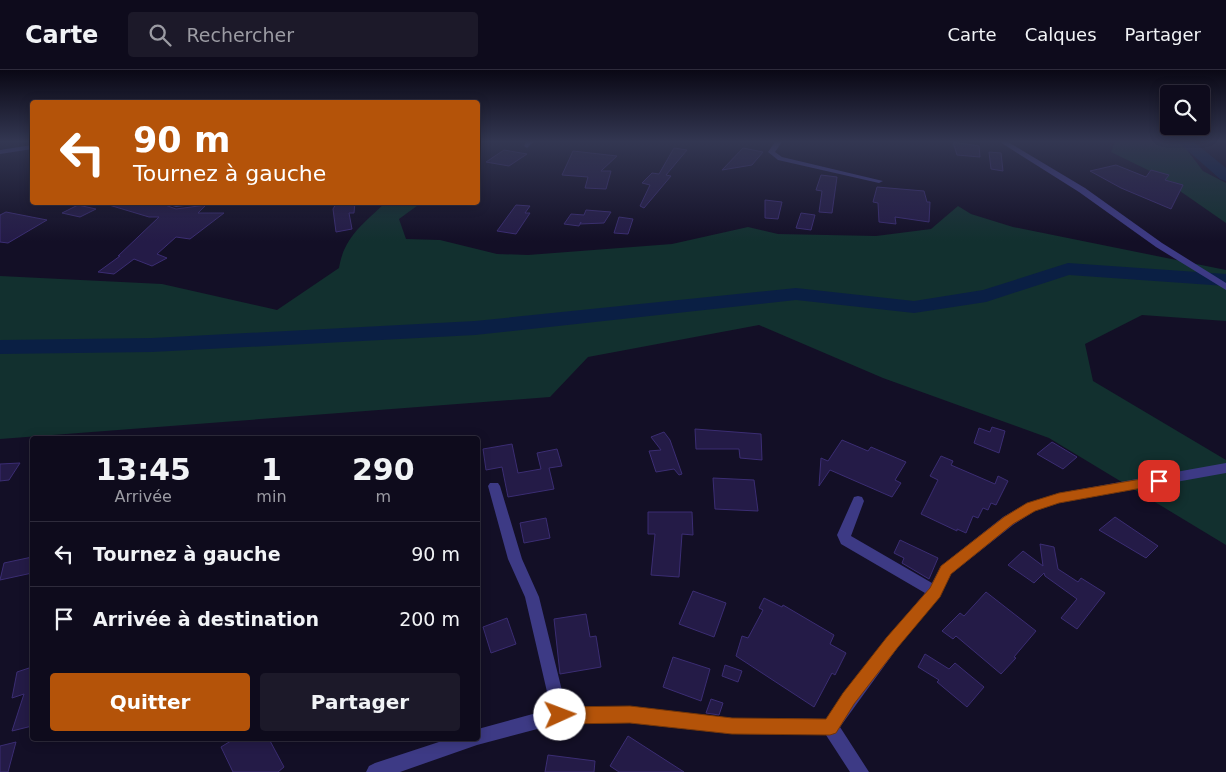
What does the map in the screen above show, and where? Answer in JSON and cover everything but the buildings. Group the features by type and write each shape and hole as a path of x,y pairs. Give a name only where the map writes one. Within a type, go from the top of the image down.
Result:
{"street":[{"path":"851,175 879,181"},
{"path":"1057,175 1082,190 1159,245 1226,287"},
{"path":"172,205 186,205"},
{"path":"830,727 893,642 935,592 946,570 1008,521 1031,507 1059,498 1226,468"},
{"path":"494,486 515,559 532,597 560,715"},
{"path":"858,501 844,536 846,540 935,592"},
{"path":"480,736 560,715 630,715 732,726 830,727"},
{"path":"830,727 860,772"},
{"path":"375,772 465,741"}],"green space":[{"path":"1157,175 1210,175 1226,183 1226,223"},
{"path":"383,205 418,205 399,219 406,239 440,240 497,254 528,255 672,244 748,227 778,234 876,236 931,229 958,206 971,214 1013,227 1226,270 1226,321 1142,315 1085,344 1093,381 1226,460 1226,545 1049,438 883,378 759,325 588,357 550,397 0,439 0,276 162,284 277,310 339,268 345,248 362,225"}],"waterway":[{"path":"0,347 152,345 475,328 796,294 914,307 986,296 1068,269 1226,280"}],"route":[{"path":"560,715 630,715 732,726 830,727 893,642 935,592 946,570 1008,521 1031,507 1059,498 1159,481"}]}
